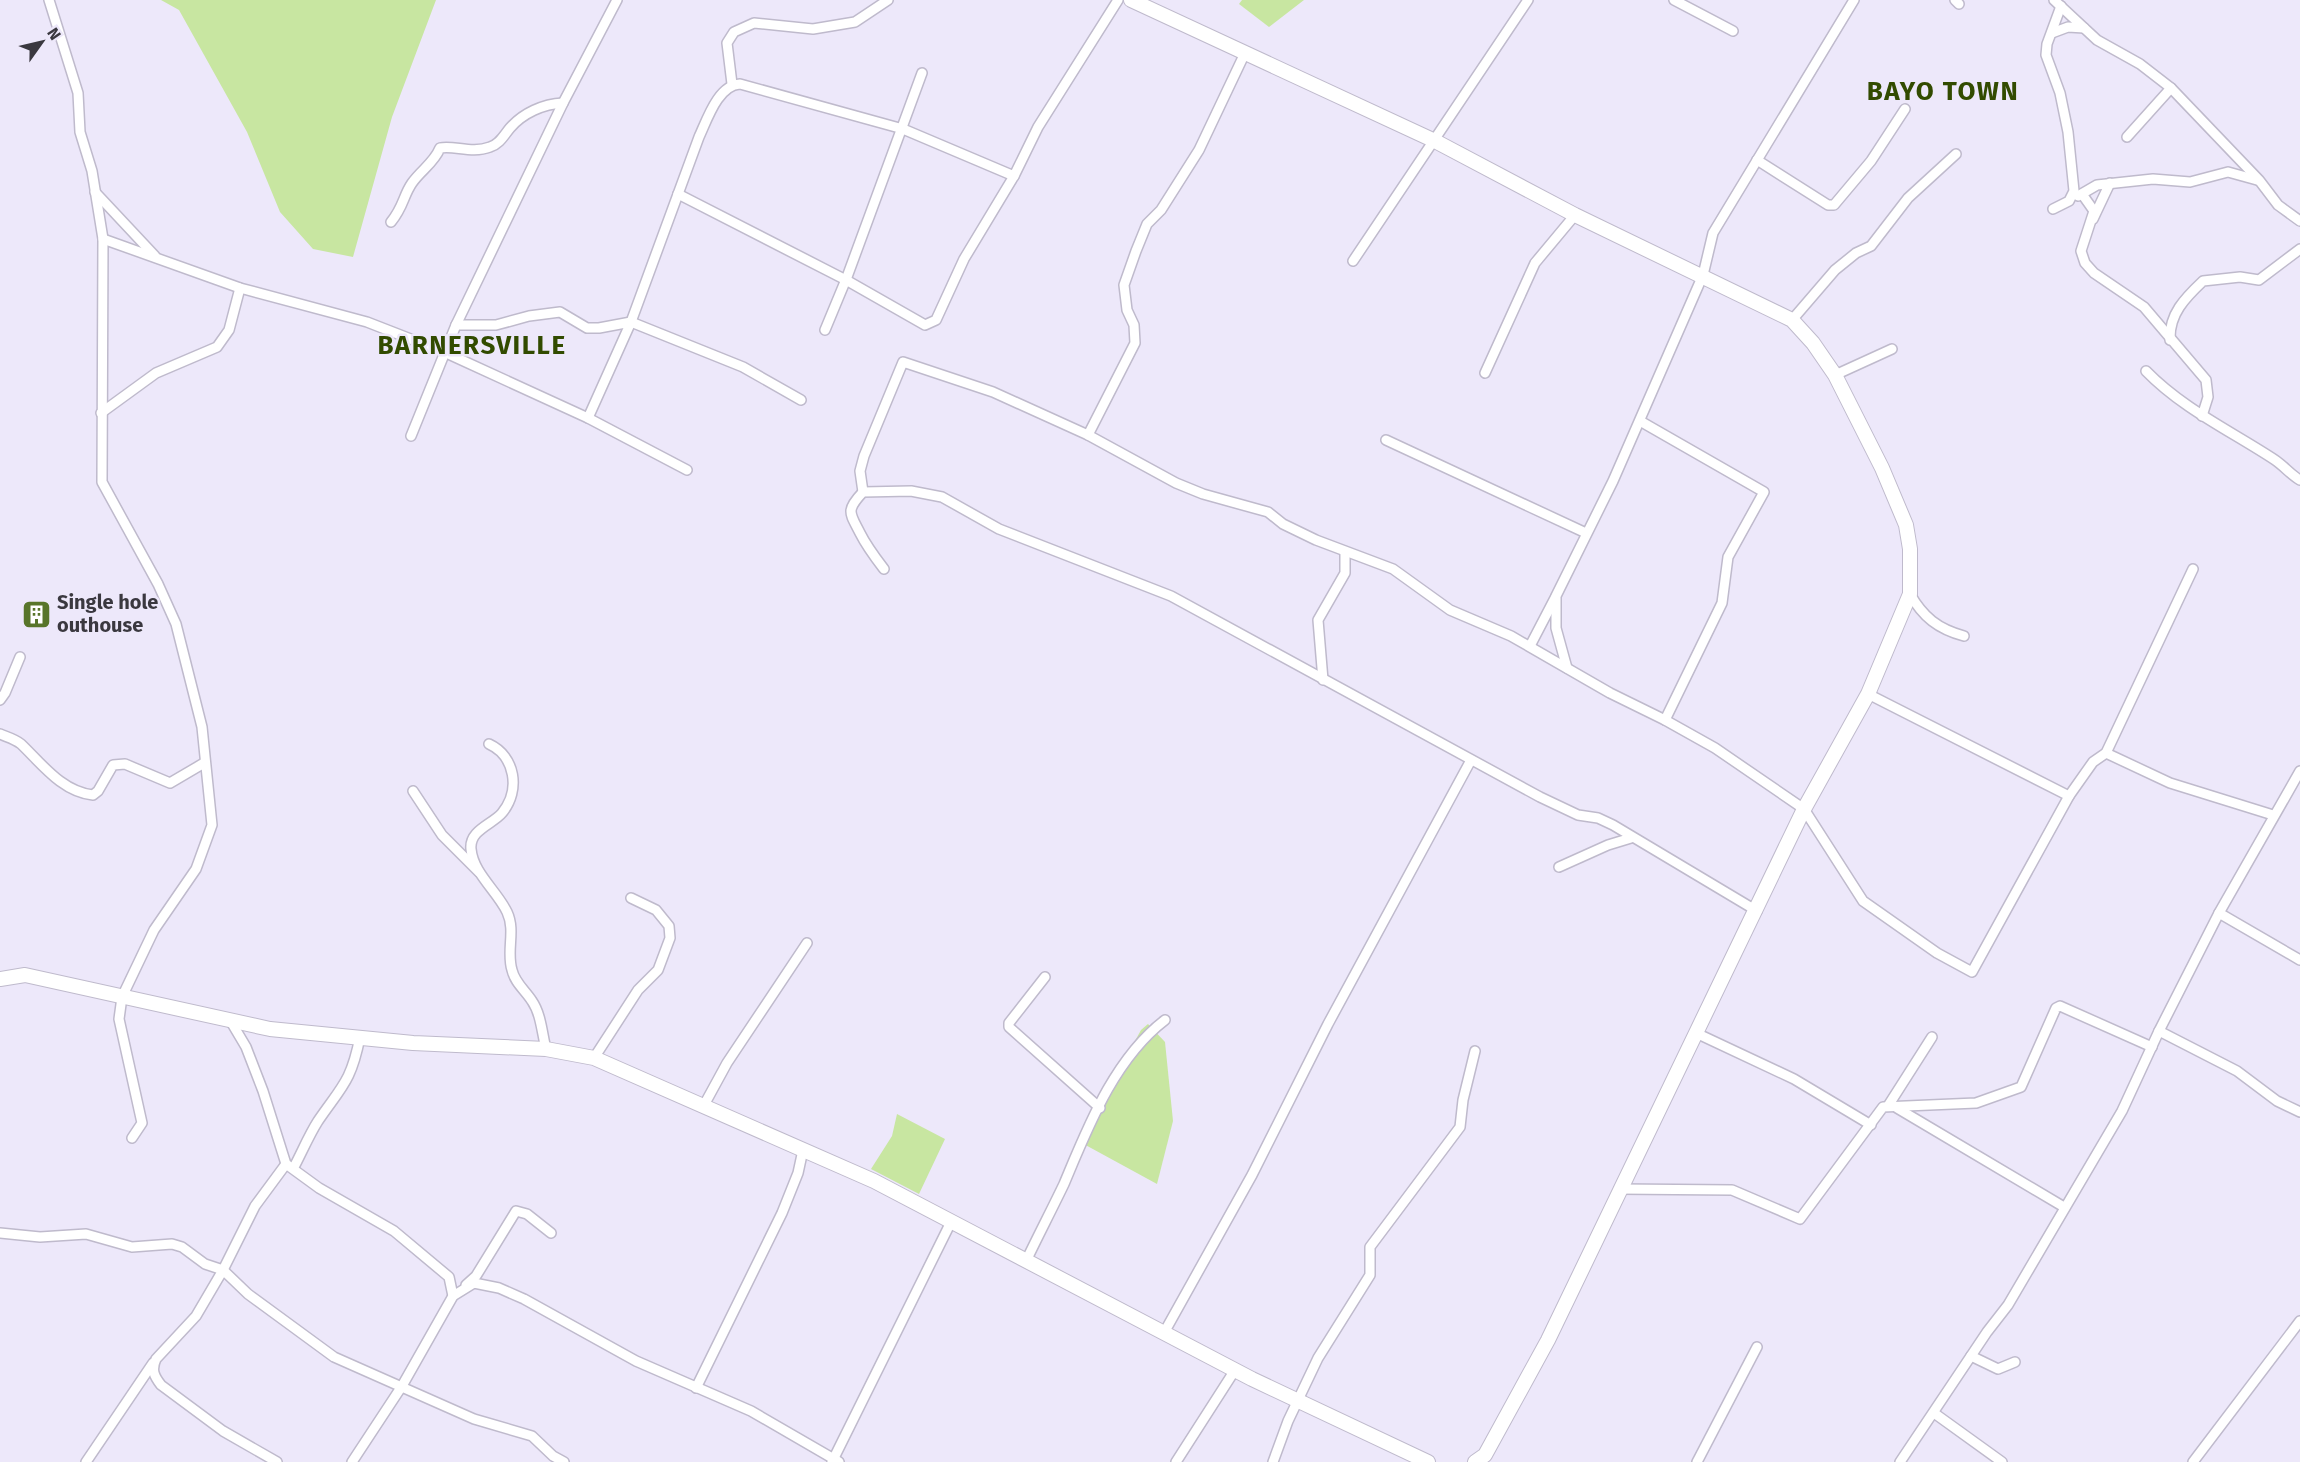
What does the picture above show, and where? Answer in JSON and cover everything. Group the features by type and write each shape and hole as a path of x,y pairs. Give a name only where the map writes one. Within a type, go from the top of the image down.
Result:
{"main road":[{"path":"1131,0 1435,141 1575,215 1792,320 1813,343 1835,375 1878,458 1906,525 1910,549 1910,594 1868,694 1804,809 1757,911 1619,1190 1548,1340 1503,1426 1485,1455 1475,1462"},
{"path":"0,979 26,975 270,1029 458,1046 546,1049 594,1058 874,1181 1165,1331 1234,1370 1428,1462"}],"street":[{"path":"49,0 75,79 80,132 104,238 102,482 158,584 176,624 202,727 212,825 196,869 154,930 122,997 119,1019 142,1124 132,1138"},
{"path":"411,436 456,325 562,103 617,0"},
{"path":"588,418 631,322 710,113 732,84 727,44 734,32 754,23 813,29 855,22 888,0"},
{"path":"678,194 846,280 925,325 932,324 936,320 964,259 1014,176 1038,127 1118,0"},
{"path":"1353,261 1528,0"},
{"path":"1674,0 1733,31"},
{"path":"1530,646 1613,481 1640,421 1703,275 1713,233 1854,0"},
{"path":"2058,3 2097,40 2140,64 2171,88 2259,180 2278,205 2300,220"},
{"path":"2058,3 2046,55 2060,93 2068,132 2074,184 2074,191 2069,201"},
{"path":"2052,33 2068,27 2084,28"},
{"path":"1088,435 1135,343 1134,325 1127,310 1124,285 1132,258 1147,224 1161,210 1199,150 1245,53"},
{"path":"825,330 903,129 922,73"},
{"path":"732,84 740,84 903,129 1014,176"},
{"path":"2127,137 2171,88"},
{"path":"391,222 403,208 412,184 435,158 440,148 447,147 459,151 490,147 525,116 545,104 562,103"},
{"path":"1757,160 1828,205 1834,205 1871,161 1905,109"},
{"path":"1792,320 1835,270 1856,253 1871,246 1908,198 1956,154"},
{"path":"2053,209 2097,185 2110,183 2152,179 2190,182 2228,172 2259,180"},
{"path":"2110,183 2081,251 2085,262 2094,273 2144,307 2206,381 2208,396 2202,416"},
{"path":"95,192 158,258"},
{"path":"2082,194 2094,211 2092,221"},
{"path":"1485,373 1535,263 1575,215"},
{"path":"104,238 240,288 367,322 444,352 588,418 687,470"},
{"path":"2170,340 2170,323 2178,309 2203,280 2240,277 2259,280 2300,249"},
{"path":"101,413 156,373 217,347 229,330 240,288"},
{"path":"456,325 496,325 529,316 560,312 587,328 631,322 743,367 801,400"},
{"path":"1835,375 1892,350"},
{"path":"884,569 867,549 850,514 852,506 863,492 860,471 864,456 903,362 993,392 1088,435 1176,483 1203,494 1268,512 1283,524 1345,552 1393,568 1449,610 1530,646 1665,720 1724,754 1804,809 1863,901 1938,953 1972,972 2069,796 2093,762 2106,753 2193,569"},
{"path":"2146,371 2162,388 2202,416 2276,461 2300,480"},
{"path":"1640,421 1764,492 1728,557 1722,603 1665,720"},
{"path":"1386,440 1586,532"},
{"path":"863,492 911,491 942,497 999,529 1171,596 1471,760 1578,815 1598,818 1757,911"},
{"path":"1323,681 1318,620 1345,573 1345,552"},
{"path":"1910,594 1931,621 1940,628 1964,636"},
{"path":"1556,596 1556,628 1567,668"},
{"path":"0,700 20,657"},
{"path":"1868,694 2069,796"},
{"path":"0,734 20,743 55,777 85,794 93,795 98,791 113,765 125,764 170,783 204,763"},
{"path":"481,874 470,848 474,836 500,815 507,806 513,782 511,763 506,755 489,744"},
{"path":"2106,753 2170,783 2273,815"},
{"path":"1165,1331 1252,1175 1328,1024 1471,760"},
{"path":"1900,1462 1914,1437 1934,1413 2008,1305 2122,1111 2159,1031 2219,913 2300,771"},
{"path":"413,791 442,835 481,874 506,910 512,924 510,960 512,972 538,1012 546,1049"},
{"path":"1559,867 1600,848 1631,838"},
{"path":"594,1058 638,990 658,969 670,938 669,926 656,910 631,898"},
{"path":"2219,913 2300,960"},
{"path":"703,1107 727,1063 807,943"},
{"path":"1045,977 1009,1023 1009,1027 1100,1108"},
{"path":"1619,1190 1732,1190 1800,1219 1883,1107 1952,1102 1976,1103 2022,1087 2053,1012 2060,1006 2152,1047"},
{"path":"230,1020 246,1047 290,1166 319,1188 394,1231 449,1277 453,1296"},
{"path":"1027,1259 1100,1108 1132,1052 1150,1032 1165,1020"},
{"path":"2159,1031 2237,1071 2277,1101 2300,1112"},
{"path":"1696,1033 1794,1079 1870,1125"},
{"path":"86,1462 156,1359 196,1316 224,1270 255,1206 290,1166 317,1122 347,1083 354,1068 360,1037"},
{"path":"1893,1107 1932,1037"},
{"path":"1273,1462 1318,1358 1370,1275 1370,1247 1460,1127 1463,1100 1475,1051"},
{"path":"1893,1107 2064,1207"},
{"path":"696,1388 782,1213 798,1173 803,1150"},
{"path":"352,1462 402,1386 453,1296 476,1276 516,1211 527,1214 551,1233"},
{"path":"453,1296 474,1283 499,1288 524,1299 636,1360 751,1412 835,1461 951,1222"},
{"path":"0,1233 40,1237 86,1234 132,1246 172,1244 182,1247 205,1264 224,1270 248,1294 334,1357 474,1419 532,1436 553,1456 564,1462"},
{"path":"2193,1462 2300,1321"},
{"path":"1697,1462 1757,1347"},
{"path":"1971,1356 1998,1369 2015,1362"},
{"path":"156,1359 153,1366 154,1376 161,1385 224,1431 277,1462"},
{"path":"1176,1462 1234,1370"},
{"path":"1934,1413 2002,1462"},
{"path":"1984,1462 1989,1453"}],"green space":[{"path":"161,0 436,0 392,117 353,257 313,249 280,212 247,132 179,10"},
{"path":"1242,0 1304,0 1269,27 1239,4"},
{"path":"1148,1024 1165,1042 1173,1121 1157,1184 1080,1142 1141,1030"},
{"path":"897,1114 945,1139 919,1194 871,1169 892,1136"}],"place":[{"name":"Single hole outhouse","path":"36,614"}],"district":[{"name":"BAYO TOWN","path":"1943,91"},
{"name":"BARNERSVILLE","path":"472,345"}]}
